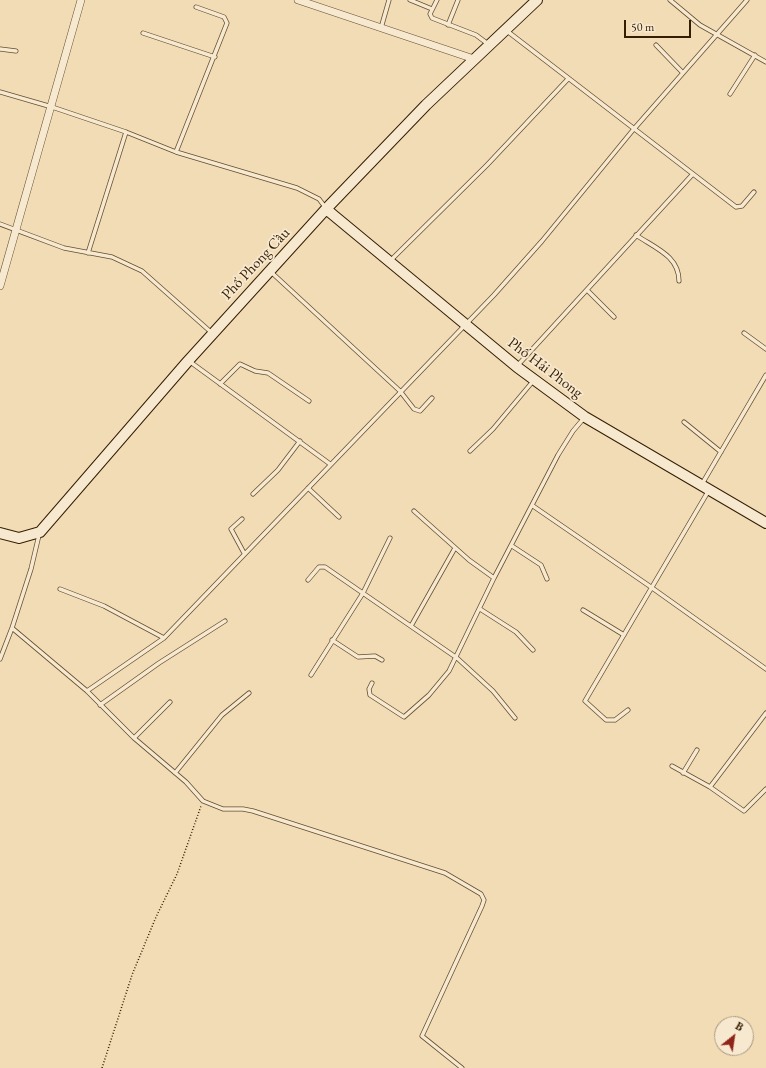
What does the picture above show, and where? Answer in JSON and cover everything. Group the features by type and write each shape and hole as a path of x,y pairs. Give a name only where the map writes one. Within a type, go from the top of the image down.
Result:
{"street":[{"path":"0,286 52,107 81,0"},
{"path":"298,0 474,59"},
{"name":"Phố Phong Cầu","path":"40,532 212,333 326,210 426,105 506,31 537,0"},
{"name":"Phố Hải Phong","path":"326,210 390,261 517,367 583,416 766,523"},
{"path":"0,533 19,538 40,532"}],"lane":[{"path":"381,28 389,0"},
{"path":"410,0 432,9"},
{"path":"436,0 430,17 476,36 490,46"},
{"path":"448,25 458,0"},
{"path":"670,0 690,18 766,62"},
{"path":"87,691 164,638 308,488 542,241 633,130 745,1"},
{"path":"176,152 215,57 227,20 224,17 196,7"},
{"path":"506,31 633,130 736,207 740,207 754,192"},
{"path":"142,33 215,57"},
{"path":"656,45 683,73"},
{"path":"0,49 16,51"},
{"path":"730,94 755,55"},
{"path":"390,261 487,165 568,79"},
{"path":"0,92 52,107 126,132 176,152 297,188 319,199 326,210"},
{"path":"88,253 126,132"},
{"path":"517,367 692,175"},
{"path":"0,224 64,248 112,257 142,271 212,333"},
{"path":"636,235 673,260 678,270 679,281"},
{"path":"270,272 400,391 414,410 420,411 432,398"},
{"path":"587,290 614,317"},
{"path":"744,333 766,350"},
{"path":"188,361 330,464"},
{"path":"220,384 240,364 255,371 268,373 309,401"},
{"path":"628,710 615,720 606,720 590,708 585,701 652,588 706,487 721,452 766,375"},
{"path":"470,451 493,429 534,379"},
{"path":"372,683 369,689 370,695 404,717 441,682 457,658 494,578 558,455 583,416"},
{"path":"684,422 721,452"},
{"path":"253,494 278,470 300,441"},
{"path":"308,488 339,517"},
{"path":"532,506 652,588 766,670"},
{"path":"414,511 455,548 494,578"},
{"path":"242,519 231,529 244,553"},
{"path":"0,659 32,569 40,532"},
{"path":"311,675 363,593 390,538"},
{"path":"512,546 541,565 547,579"},
{"path":"411,626 455,548"},
{"path":"308,580 321,566 363,593 457,658 493,691 515,718"},
{"path":"60,589 104,606 164,638"},
{"path":"480,609 516,632 533,650"},
{"path":"583,610 624,634"},
{"path":"100,705 159,663 225,621"},
{"path":"12,628 87,691 96,702 203,801 224,810 243,809 253,811 445,872 481,894 484,900 482,906 422,1036 462,1068"},
{"path":"332,640 358,657 375,656 382,660"},
{"path":"174,773 222,715 249,693"},
{"path":"134,738 170,702"},
{"path":"710,787 766,713"},
{"path":"683,773 697,750"},
{"path":"672,766 710,787 744,811 766,789"}],"path":[{"path":"102,1068 132,975 156,917 177,874 203,801"}]}
